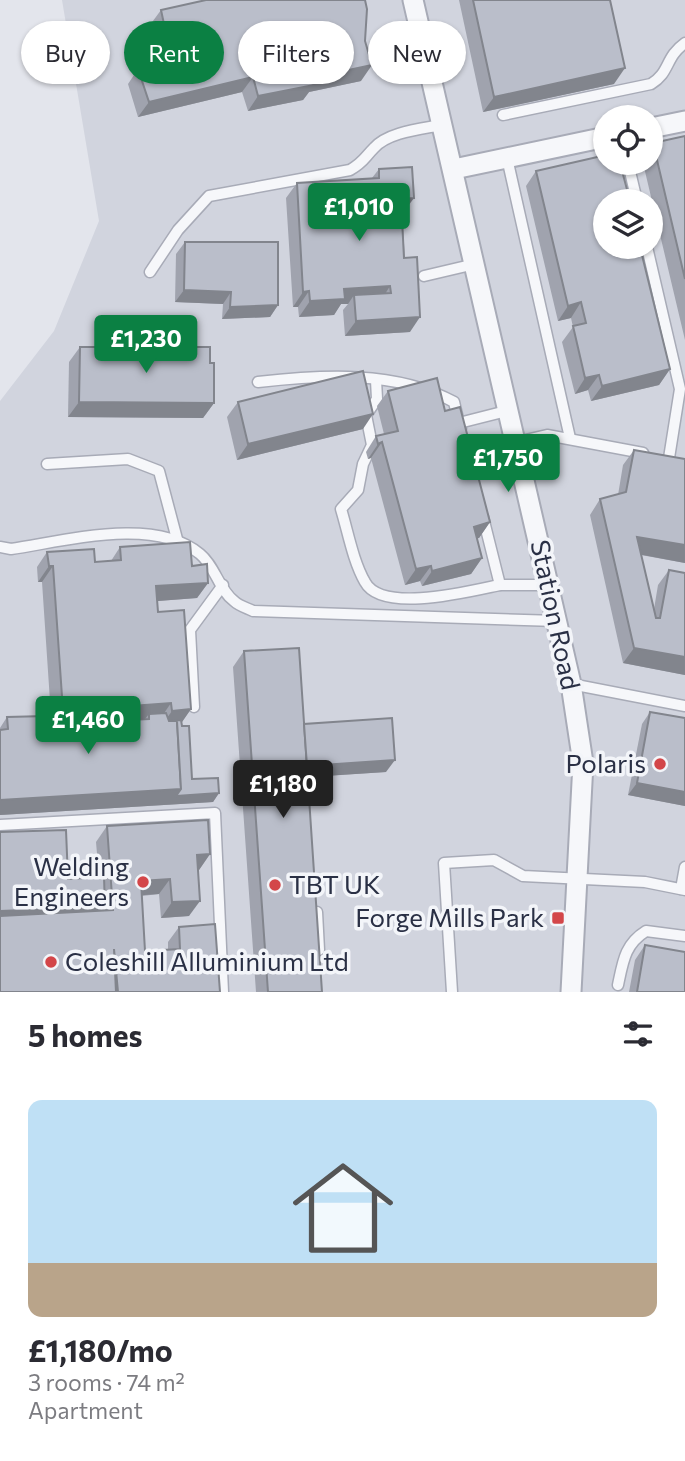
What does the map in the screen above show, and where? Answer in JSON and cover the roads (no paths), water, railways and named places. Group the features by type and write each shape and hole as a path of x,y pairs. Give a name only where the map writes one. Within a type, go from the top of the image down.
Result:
{"street":[{"name":"Station Road","path":"413,0 510,410 571,684 583,763 571,992"},
{"path":"663,126 685,121"},
{"path":"454,169 593,140"}],"lane":[{"path":"503,115 652,84 661,79 671,52 685,43"},
{"path":"150,272 178,230 209,196 350,170 365,162 374,146 405,132 441,125"},
{"path":"507,158 570,438"},
{"path":"517,442 547,435 673,459 680,389 650,259"},
{"path":"424,276 475,264"},
{"path":"258,382 302,377 390,380 436,393 454,402 463,436"},
{"path":"376,380 377,399 366,415 372,446 363,464 358,490 341,509 366,584 387,598 439,597 500,585 549,584"},
{"path":"459,423 510,410"},
{"path":"47,464 128,459 159,471 177,539"},
{"path":"480,504 500,585"},
{"path":"0,547 11,549 116,534 154,534 185,542 211,563 233,601 253,611 557,621"},
{"path":"194,707 190,630 223,586"},
{"path":"571,684 685,706"},
{"path":"0,825 215,813 223,992"},
{"path":"452,992 444,863 494,860 523,876 645,882 683,889 685,867"},
{"path":"317,912 320,965"},
{"path":"618,985 625,952 635,938 646,931 685,936"}],"place":[{"name":"Polaris","path":"660,764"},
{"name":"Welding Engineers","path":"143,882"},
{"name":"TBT UK","path":"275,885"},
{"name":"Forge Mills Park","path":"558,918"},
{"name":"Coleshill Alluminium Ltd","path":"51,962"}]}
